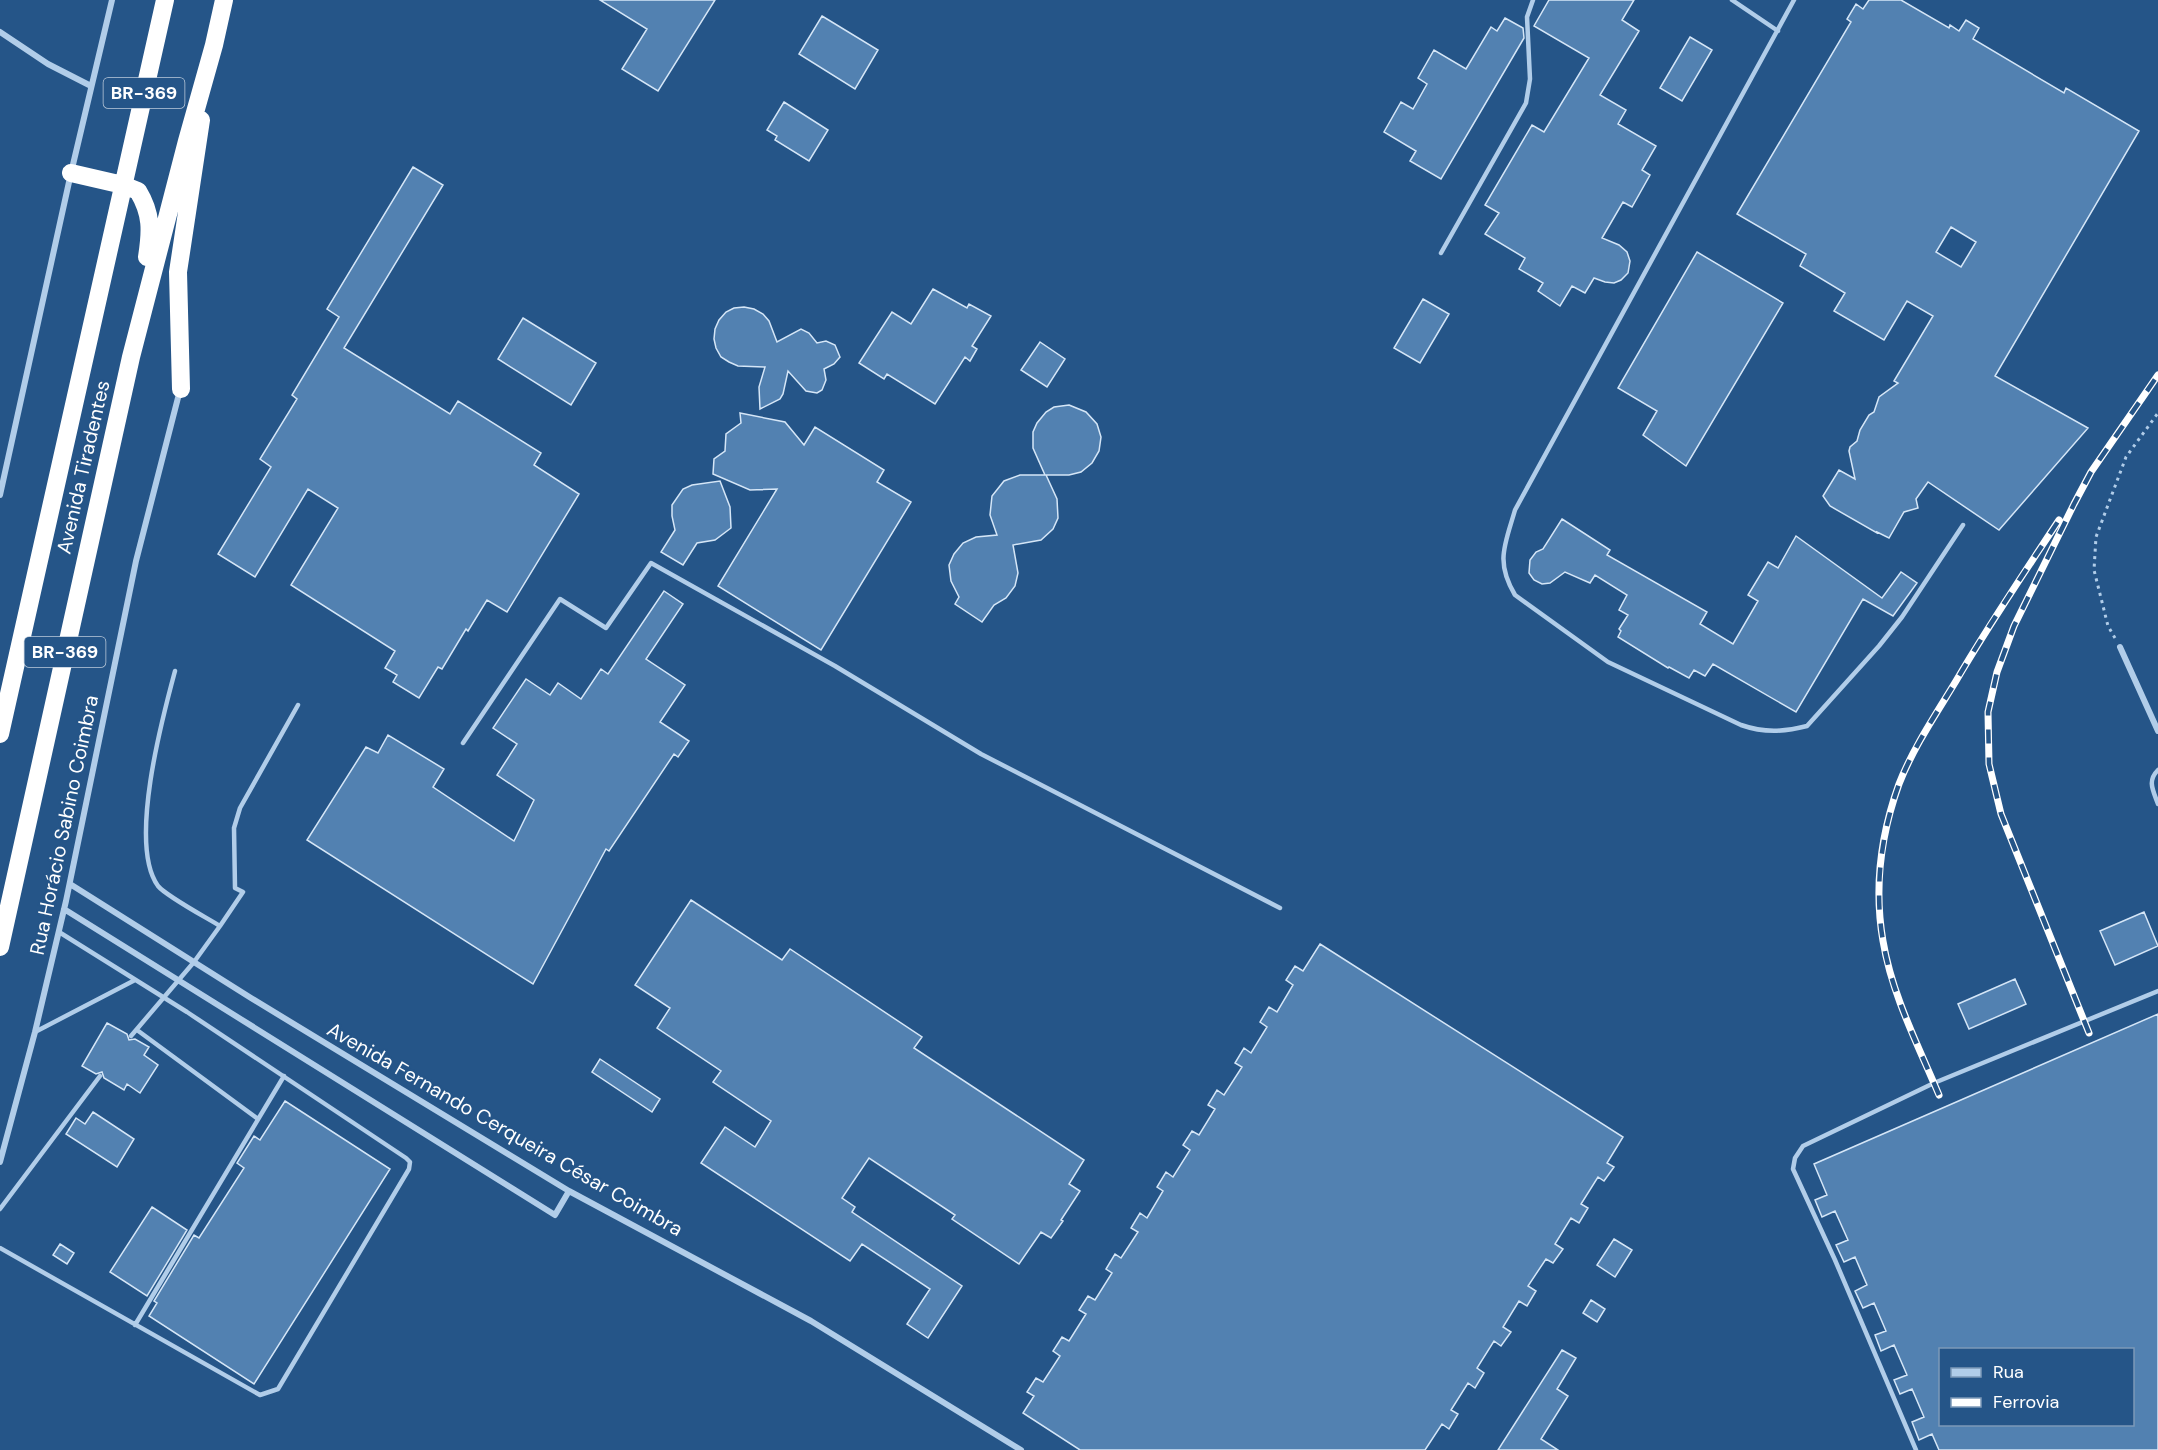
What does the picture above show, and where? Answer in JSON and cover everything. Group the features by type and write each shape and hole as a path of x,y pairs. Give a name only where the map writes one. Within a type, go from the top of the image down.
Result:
{"highway":[{"name":"Avenida Tiradentes","path":"0,734 165,0"},
{"name":"Avenida Tiradentes","path":"0,947 131,357 224,0"},
{"path":"181,389 178,272 200,139 205,78"},
{"path":"71,173 123,185 138,191 149,214 150,237 131,357"}],"street":[{"path":"0,495 71,173 112,0"},
{"path":"0,32 48,64 91,86"},
{"name":"Rua Horácio Sabino Coimbra","path":"0,1162 59,932 136,561 181,389"},
{"path":"2120,647 2158,731"},
{"name":"Avenida Fernando Cerqueira César Coimbra","path":"70,884 569,1191 811,1322 1021,1450"},
{"path":"64,909 555,1215 569,1191"}],"lane":[{"path":"1441,253 1526,104 1530,79 1527,16 1533,0"},
{"path":"1731,0 1778,31"},
{"path":"1794,0 1515,510 1502,556 1506,580 1515,595 1608,662 1741,725 1756,730 1791,730 1807,726 1879,646 1902,617 1963,525"},
{"path":"463,743 560,599 606,628 651,563 835,666 981,754 1280,908"},
{"path":"175,671 147,803 148,864 160,889 220,926"},
{"path":"130,1036 194,962 243,892 235,888 234,828 240,808 298,705"},
{"path":"2158,770 2151,779 2151,786 2158,804"},
{"path":"0,1248 260,1395 278,1389 409,1169 410,1162 406,1158 284,1076 59,932"},
{"path":"35,1032 135,980"},
{"path":"1916,1450 1835,1260 1793,1169 1795,1158 1803,1146 1935,1083 2158,991"},
{"path":"137,1029 258,1119"},
{"path":"0,1209 100,1076"},
{"path":"135,1325 284,1076"}],"path":[{"path":"2120,647 2108,626 2094,570 2096,537 2126,457 2158,413"}],"building":[{"path":"600,0 715,0 658,91 622,69 647,29"},
{"path":"1549,0 1634,0 1622,20 1639,31 1600,95 1626,110 1618,124 1656,146 1642,170 1650,175 1632,207 1623,202 1602,238 1619,245 1627,252 1630,261 1628,273 1614,283 1594,278 1585,293 1572,286 1560,306 1538,291 1543,283 1519,269 1525,258 1485,234 1499,213 1485,205 1532,125 1544,132 1589,58 1534,26"},
{"path":"1869,0 1901,0 1949,28 1950,25 1959,31 1966,20 1979,28 1973,39 2064,93 2066,88 2139,131 1995,376 2088,428 1999,530 1928,482 1916,499 1918,508 1904,512 1889,538 1830,506 1823,496 1839,470 1855,479 1850,447 1857,441 1860,430 1869,415 1874,412 1879,397 1898,383 1894,381 1933,316 1907,301 1884,340 1834,311 1845,293 1800,266 1806,254 1737,214 1851,22 1847,19 1856,4 1863,9","holes":["1951,227 1976,242 1961,267 1936,252"]},
{"path":"822,16 878,50 855,89 799,54"},
{"path":"1505,18 1523,28 1524,38 1441,179 1410,161 1416,151 1384,132 1401,102 1413,109 1427,84 1418,78 1434,50 1466,69 1491,27 1497,31"},
{"path":"1690,37 1712,50 1682,101 1660,88"},
{"path":"784,102 828,130 809,161 775,140 777,136 767,130"},
{"path":"413,167 443,185 344,348 450,414 458,401 541,453 534,465 579,494 507,612 487,600 442,669 438,667 419,698 393,682 397,675 385,668 395,651 291,585 338,508 308,489 255,577 218,554 271,467 260,459 297,399 292,395 339,317 327,309"},
{"path":"1697,252 1783,303 1686,466 1643,435 1657,411 1618,388"},
{"path":"933,289 967,308 969,304 991,316 972,346 977,349 970,361 965,357 935,404 887,374 884,379 859,363 892,312 911,324"},
{"path":"1423,299 1449,314 1420,363 1394,348"},
{"path":"744,307 763,314 769,321 777,342 801,329 809,333 817,343 826,341 835,345 840,357 834,364 824,369 826,380 822,390 817,393 806,391 788,371 780,399 760,409 759,387 765,367 738,366 729,362 721,357 714,339 719,320 726,312"},
{"path":"523,318 596,363 571,405 498,359"},
{"path":"1040,342 1065,359 1047,387 1021,370"},
{"path":"1069,405 1086,412 1097,424 1101,437 1099,451 1092,463 1081,472 1069,475 1045,475 1033,448 1033,432 1046,412 1054,407"},
{"path":"740,413 785,422 804,445 815,427 884,470 877,482 911,502 821,650 718,586 777,489 750,490 713,474 714,459 725,451 726,434 741,423"},
{"path":"1020,475 1046,475 1057,499 1058,518 1053,529 1041,540 1013,545 1018,573 1015,586 1006,598 994,605 982,622 955,604 959,597 951,581 949,565 963,543 976,537 997,535 990,515 992,496 1004,481"},
{"path":"720,481 730,507 731,528 715,540 697,543 683,565 661,552 675,530 672,505 683,489 692,485"},
{"path":"1562,519 1610,550 1607,555 1707,612 1700,624 1733,644 1758,601 1748,595 1768,562 1778,568 1796,536 1882,598 1901,572 1917,583 1893,616 1863,599 1796,712 1713,664 1705,676 1694,670 1689,678 1668,668 1618,637 1621,631 1619,629 1628,615 1619,610 1627,595 1595,575 1590,583 1565,572 1550,583 1542,584 1534,580 1529,573 1530,560 1536,552 1543,549"},
{"path":"664,591 683,604 646,659 685,685 660,722 689,741 678,757 674,754 609,851 606,849 533,984 307,840 366,747 378,753 388,735 444,769 433,787 514,841 534,800 497,775 517,744 493,728 526,679 550,695 558,683 581,699 601,669 608,674"},
{"path":"691,900 782,960 790,949 922,1037 914,1048 1084,1160 1069,1184 1080,1191 1061,1220 1063,1221 1051,1238 1041,1232 1019,1264 952,1219 955,1215 869,1158 842,1198 855,1207 852,1212 962,1286 928,1338 907,1324 930,1289 862,1244 850,1261 701,1163 725,1127 755,1147 771,1121 713,1082 721,1071 657,1028 670,1008 635,985"},
{"path":"2144,912 2158,946 2115,965 2100,931"},
{"path":"1320,944 1623,1137 1607,1163 1614,1167 1604,1181 1598,1177 1581,1204 1588,1208 1579,1223 1571,1218 1555,1244 1563,1249 1553,1263 1546,1259 1528,1286 1536,1291 1527,1306 1519,1301 1503,1327 1511,1332 1501,1346 1494,1341 1477,1368 1484,1373 1475,1388 1468,1383 1451,1410 1458,1414 1449,1429 1442,1424 1425,1450 1080,1450 1023,1413 1034,1396 1027,1392 1036,1378 1043,1382 1060,1356 1053,1351 1062,1337 1069,1341 1086,1314 1079,1310 1088,1296 1095,1300 1112,1273 1106,1269 1115,1254 1121,1258 1138,1232 1131,1228 1140,1213 1147,1218 1163,1191 1157,1187 1166,1172 1173,1177 1190,1150 1183,1145 1192,1131 1199,1135 1215,1109 1208,1105 1217,1090 1224,1095 1242,1067 1235,1063 1244,1048 1251,1053 1267,1027 1260,1022 1269,1007 1277,1012 1293,985 1286,980 1295,966 1303,971"},
{"path":"2015,979 2026,1004 1969,1029 1958,1004"},
{"path":"2158,1014 2158,1450 1939,1450 1932,1434 1919,1440 1912,1422 1924,1417 1912,1389 1900,1394 1894,1380 1907,1375 1894,1345 1881,1351 1875,1335 1886,1331 1874,1303 1863,1308 1855,1291 1867,1285 1855,1257 1844,1262 1836,1245 1848,1240 1835,1211 1822,1217 1815,1200 1827,1195 1814,1164"},
{"path":"107,1023 127,1034 129,1040 135,1039 149,1047 144,1055 158,1065 140,1093 127,1084 124,1090 104,1078 102,1072 96,1074 82,1066"},
{"path":"600,1059 660,1099 652,1112 592,1072"},
{"path":"285,1101 390,1169 254,1384 149,1316 157,1303 154,1301 194,1235 199,1238 244,1168 237,1163 254,1136 260,1140"},
{"path":"93,1112 134,1139 117,1167 66,1134 76,1118 85,1124"},
{"path":"152,1207 187,1230 147,1296 110,1272"},
{"path":"1614,1239 1632,1250 1615,1277 1597,1265"},
{"path":"60,1244 74,1253 67,1264 53,1255"},
{"path":"1591,1300 1605,1309 1597,1322 1583,1313"},
{"path":"1562,1350 1576,1358 1557,1389 1568,1396 1541,1439 1558,1450 1498,1450"}],"railway":[{"path":"2089,1033 2001,814 1989,764 1988,712 1997,672 2014,626 2074,504 2091,472 2158,375"},
{"path":"1939,1095 1899,1000 1883,941 1879,882 1888,822 1899,784 1918,744 2006,600 2059,520"}]}
